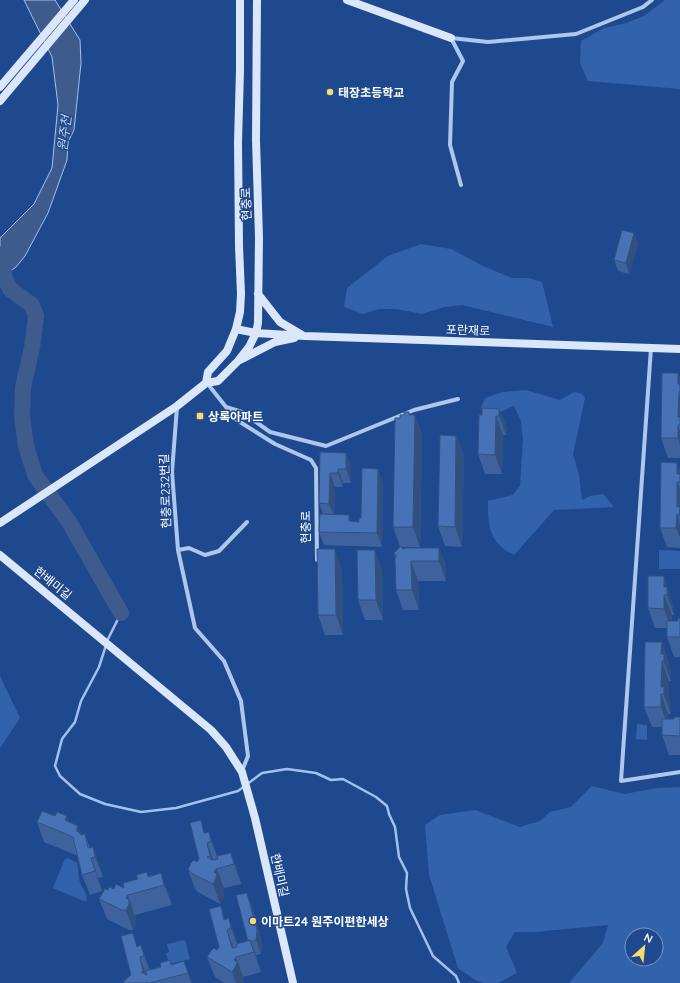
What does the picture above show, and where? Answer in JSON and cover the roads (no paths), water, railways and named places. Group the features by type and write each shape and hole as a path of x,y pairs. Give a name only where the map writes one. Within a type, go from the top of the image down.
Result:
{"street":[{"path":"0,87 74,0"},
{"path":"0,101 84,0"},
{"name":"현충로","path":"206,383 208,372 227,350 236,329 241,294 238,142 240,0"},
{"name":"현충로","path":"0,523 177,406 206,383 218,381 238,361 256,333 259,238 256,0"},
{"path":"349,0 451,38 488,42 576,34 643,7 652,0"},
{"path":"451,38 463,61 452,82 450,145 461,185"},
{"path":"240,70 256,70"},
{"path":"258,294 280,322 305,336"},
{"name":"포란재로","path":"236,329 256,333 305,336 680,349"},
{"path":"238,361 275,342 305,336"},
{"path":"651,348 621,781 680,772"},
{"name":"현충로","path":"206,383 226,407 232,417 275,444 311,460 316,468 317,560"},
{"path":"226,407 242,412 270,432 326,446 414,410 458,399"},
{"name":"현충로232번길","path":"177,406 172,472 178,550 195,628 224,661 241,701 248,756 242,775"},
{"path":"178,550 189,548 205,554 219,550 247,522"},
{"name":"한배미길","path":"0,555 211,730 226,747 242,775 255,818 293,983"}],"water":[{"name":"원주천","path":"24,0 55,0 80,40 81,63 74,130 68,142 67,160 48,213 25,256 16,267 0,279 0,238 34,204 52,168 58,105 52,57"}],"waterway":[{"path":"3,254 4,276 10,289 32,305 36,316 32,348 23,387 22,417 26,446 35,475 69,522 121,613"},
{"path":"121,613 108,639 99,667 81,701 75,722 62,739 55,766 60,776 80,794 105,804 141,812 176,808 238,791 262,773 287,769 316,773 331,780 343,779 376,797 387,806 395,827 399,857 407,873 406,889 410,908 433,956 456,976 459,983"}],"place":[{"name":"태장초등학교","path":"330,92"},
{"name":"상록아파트","path":"200,416"},
{"name":"이마트24 원주이편한세상","path":"253,921"}]}
